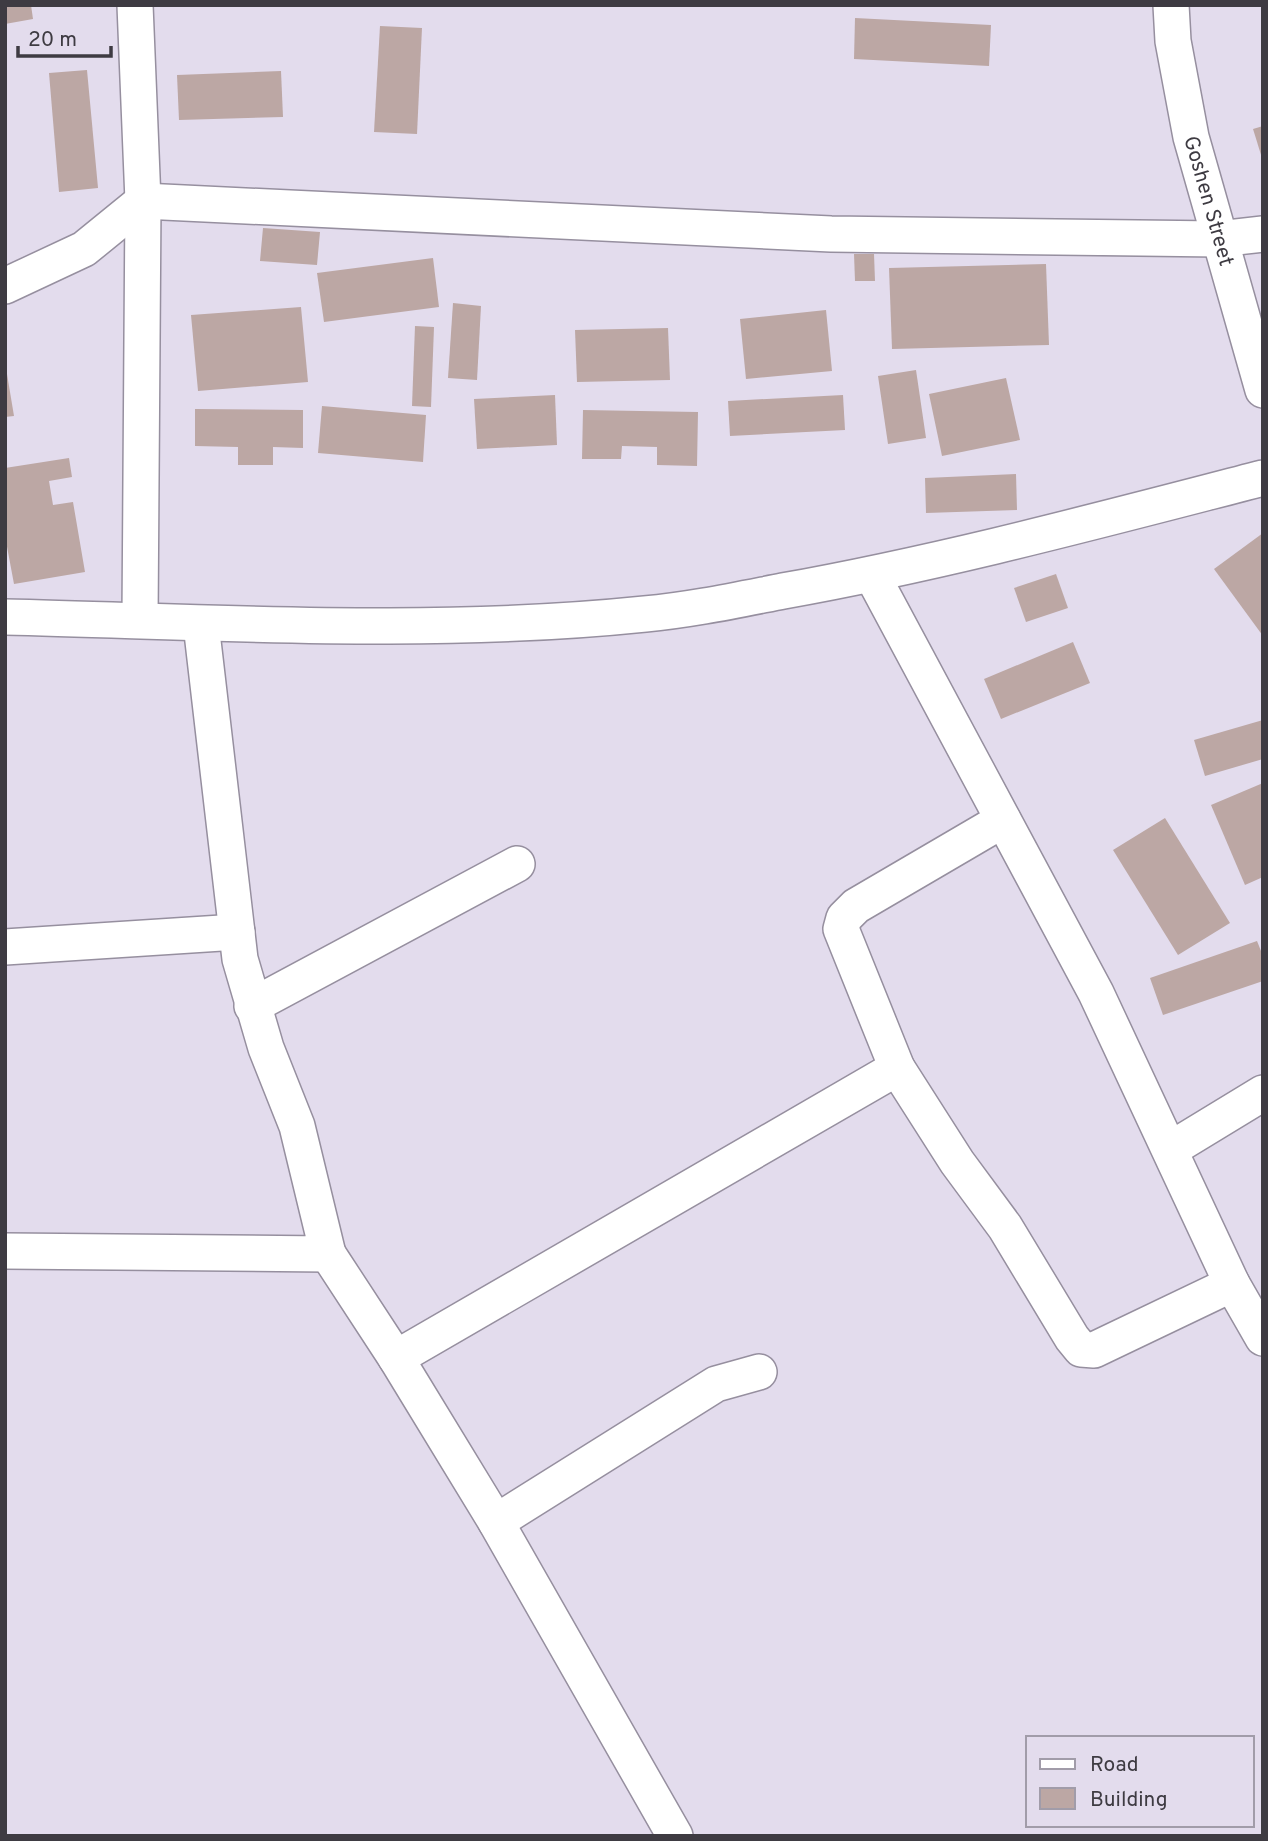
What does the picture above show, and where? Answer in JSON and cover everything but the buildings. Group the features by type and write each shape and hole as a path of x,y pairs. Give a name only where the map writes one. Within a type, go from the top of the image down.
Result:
{"street":[{"path":"135,5 143,201 140,620"},
{"name":"Goshen Street","path":"1171,5 1173,41 1191,136 1263,390"},
{"path":"5,286 84,249 143,201 831,234 1219,239 1263,234"},
{"path":"5,617 201,624 479,626 647,614 872,575 1008,544 1263,478"},
{"path":"872,575 1096,993 1232,1284 1263,1338"},
{"path":"201,624 240,959 266,1048 297,1126 328,1254 396,1358 495,1522 675,1836"},
{"path":"1003,820 856,906 844,918 841,929 897,1068 957,1161 1005,1227 1081,1349 1094,1350 1232,1284"},
{"path":"252,1006 517,864"},
{"path":"5,947 237,932"},
{"path":"396,1358 897,1068"},
{"path":"1171,1149 1263,1093"},
{"path":"5,1251 328,1254"},
{"path":"495,1522 716,1384 759,1372"}]}
